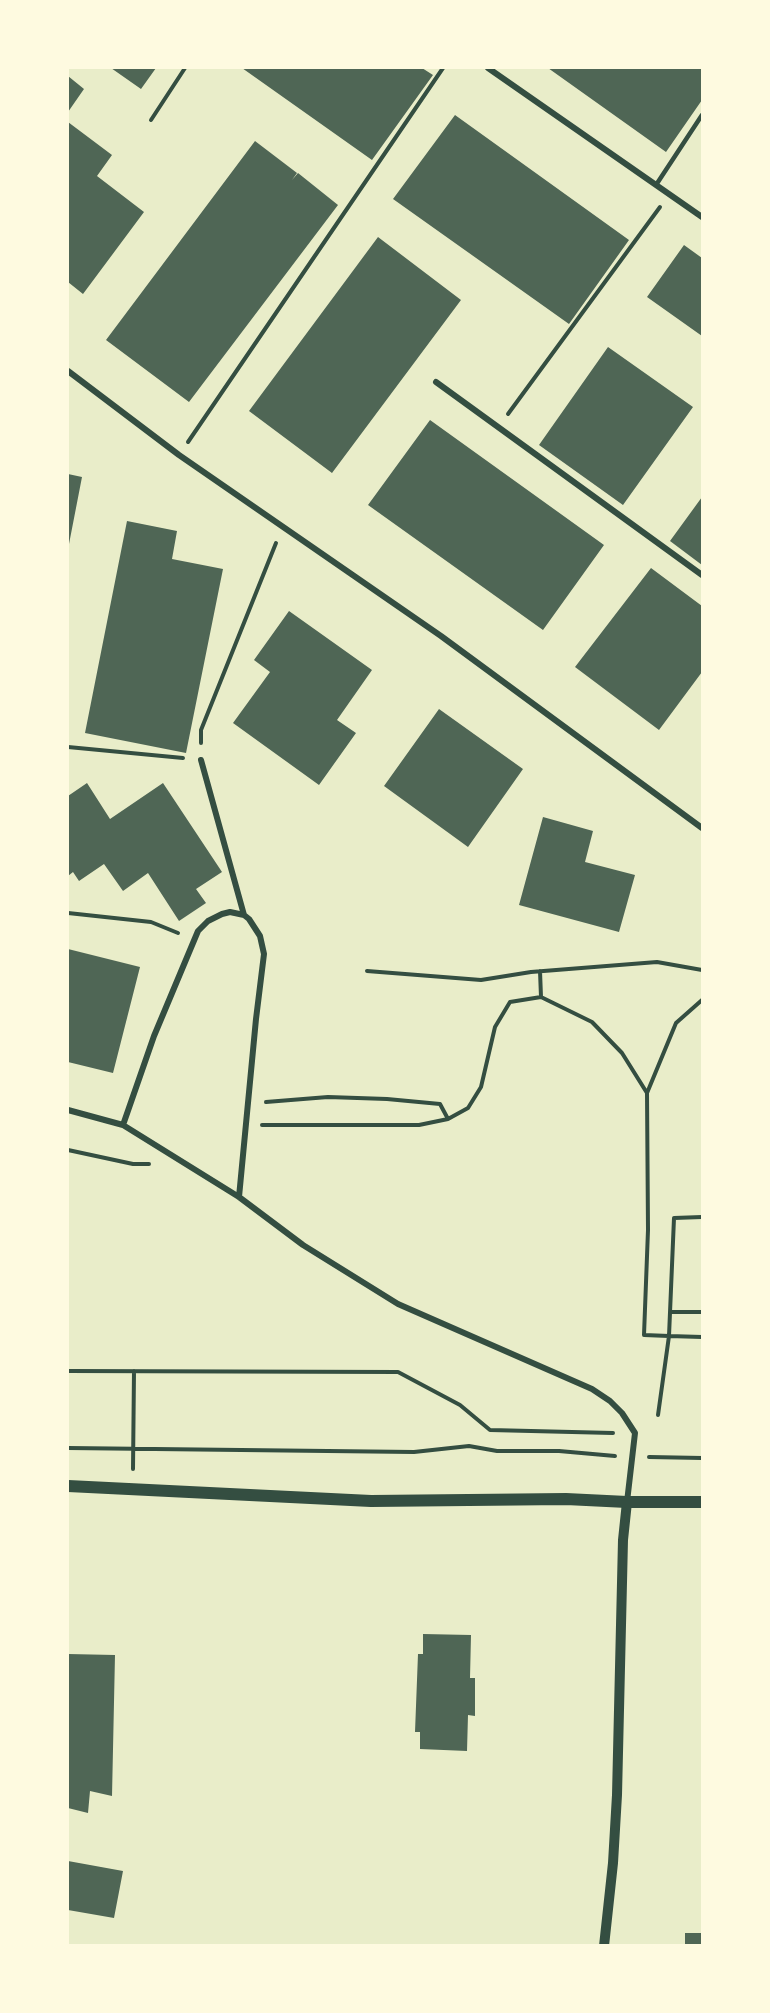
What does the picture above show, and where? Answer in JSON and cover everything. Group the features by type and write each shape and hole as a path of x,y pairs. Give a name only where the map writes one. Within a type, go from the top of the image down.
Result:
{"main road":[{"path":"68,1486 371,1501 566,1499 702,1502"}],"street":[{"path":"488,68 702,217"},
{"path":"68,370 179,455 441,636 702,828"},
{"path":"436,382 702,574"},
{"path":"201,760 244,915"},
{"path":"123,1125 154,1036 198,931 215,917 230,912 244,915 260,936 264,954 239,1197"},
{"path":"68,1110 123,1125 239,1197 303,1245 398,1304 434,1322 592,1389 616,1407 635,1433 623,1540 617,1796 604,1946"}],"lane":[{"path":"656,186 702,115"}],"path":[{"path":"152,120 185,68"},
{"path":"179,455 443,68"},
{"path":"499,427 669,195"},
{"path":"68,747 201,760 201,730 283,527"},
{"path":"68,913 151,922 194,940"},
{"path":"367,971 481,980 540,971 657,962 702,970"},
{"path":"540,971 541,997"},
{"path":"246,1125 419,1125 448,1119 468,1108 481,1087 495,1027 510,1002 541,997 592,1022 622,1053 647,1093"},
{"path":"702,1000 676,1023 647,1093 648,1230 644,1335 702,1337"},
{"path":"248,1104 328,1097 387,1099 440,1104 448,1119"},
{"path":"68,1150 133,1164 186,1163"},
{"path":"658,1415 669,1336 674,1218 702,1217"},
{"path":"670,1312 702,1312"},
{"path":"68,1371 398,1372 460,1405 490,1430 635,1433"},
{"path":"132,1488 134,1371"},
{"path":"68,1448 414,1452 469,1446 497,1451 559,1451 632,1457 702,1458"}],"building":[{"path":"111,68 156,68 141,89"},
{"path":"242,68 422,68 433,75 372,160"},
{"path":"548,68 702,68 702,100 666,152"},
{"path":"68,76 84,89 68,112"},
{"path":"455,115 629,240 569,324 393,199"},
{"path":"68,122 112,155 97,176 144,212 83,294 68,282"},
{"path":"255,141 297,173 292,180 298,173 338,205 189,402 106,340"},
{"path":"378,237 461,300 332,473 249,411"},
{"path":"684,245 702,258 702,336 647,297"},
{"path":"608,347 693,407 623,505 539,445"},
{"path":"430,420 604,545 543,630 368,505"},
{"path":"68,474 82,477 69,544 68,544"},
{"path":"702,497 702,565 670,541"},
{"path":"127,521 177,531 172,559 223,569 186,753 85,733"},
{"path":"651,568 702,606 702,672 659,730 575,667"},
{"path":"289,611 372,670 337,720 356,733 319,785 233,723 270,672 254,660"},
{"path":"439,709 523,769 468,847 384,786"},
{"path":"87,783 110,819 163,783 222,872 196,889 206,903 179,921 148,873 123,891 104,864 79,881 73,872 68,876 68,796"},
{"path":"543,817 593,831 585,862 635,875 619,932 519,905"},
{"path":"68,949 140,967 113,1073 68,1062"},
{"path":"423,1634 471,1635 470,1678 475,1678 475,1716 468,1715 467,1751 420,1749 420,1732 415,1732 418,1654 423,1654"},
{"path":"68,1654 115,1655 112,1796 90,1791 88,1813 68,1808"},
{"path":"68,1861 123,1871 114,1918 68,1910"},
{"path":"685,1933 702,1933 702,1946 685,1946"}]}
